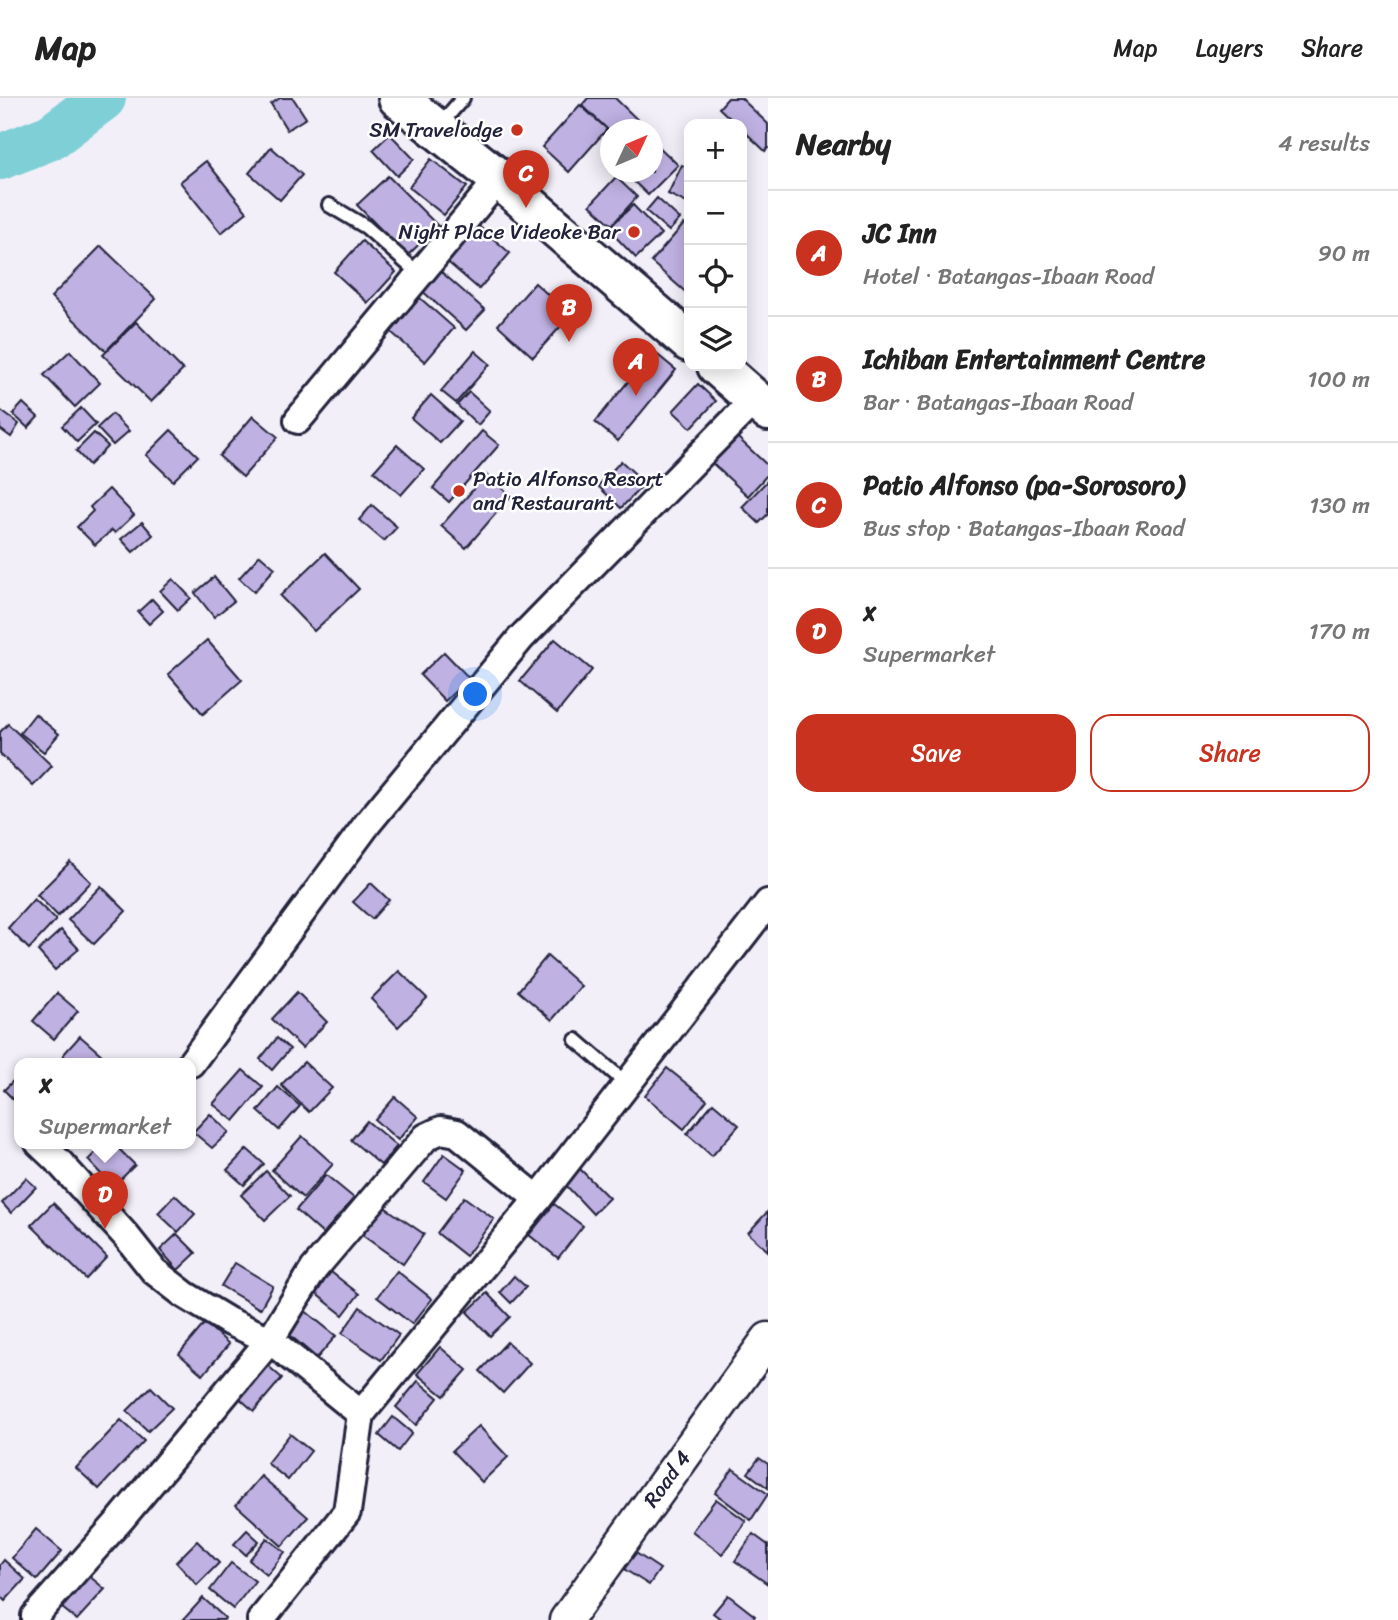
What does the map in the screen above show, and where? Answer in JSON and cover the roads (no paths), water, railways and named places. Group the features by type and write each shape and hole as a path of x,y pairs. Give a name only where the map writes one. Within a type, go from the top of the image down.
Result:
{"main road":[{"path":"398,98 499,179 684,338"},
{"path":"723,371 762,405"}],"street":[{"path":"298,420 499,179"},
{"path":"195,1058 368,823 521,638 762,405"},
{"path":"261,1620 346,1512 361,1414 538,1199 768,903"},
{"path":"36,1620 36,1616 121,1519 270,1340 314,1269 426,1137 441,1130 457,1133 538,1199"},
{"path":"45,1149 119,1228 154,1271 185,1295 228,1321 270,1340 361,1414"},
{"name":"Road 4","path":"566,1620 768,1339"}],"lane":[{"path":"438,128 463,98"},
{"path":"329,205 366,227 419,274"},
{"path":"576,1040 628,1084"}],"waterway":[{"path":"0,157 51,137 103,98"}],"place":[{"name":"SM Travelodge","path":"517,130"},
{"name":"Patio Alfonso (pa-Sorosoro)","path":"526,208"},
{"name":"Night Place Videoke Bar","path":"634,232"},
{"name":"Ichiban Entertainment Centre","path":"569,342"},
{"name":"JC Inn","path":"636,396"},
{"name":"Patio Alfonso Resort and Restaurant","path":"459,491"},
{"name":"x","path":"105,1229"}]}
